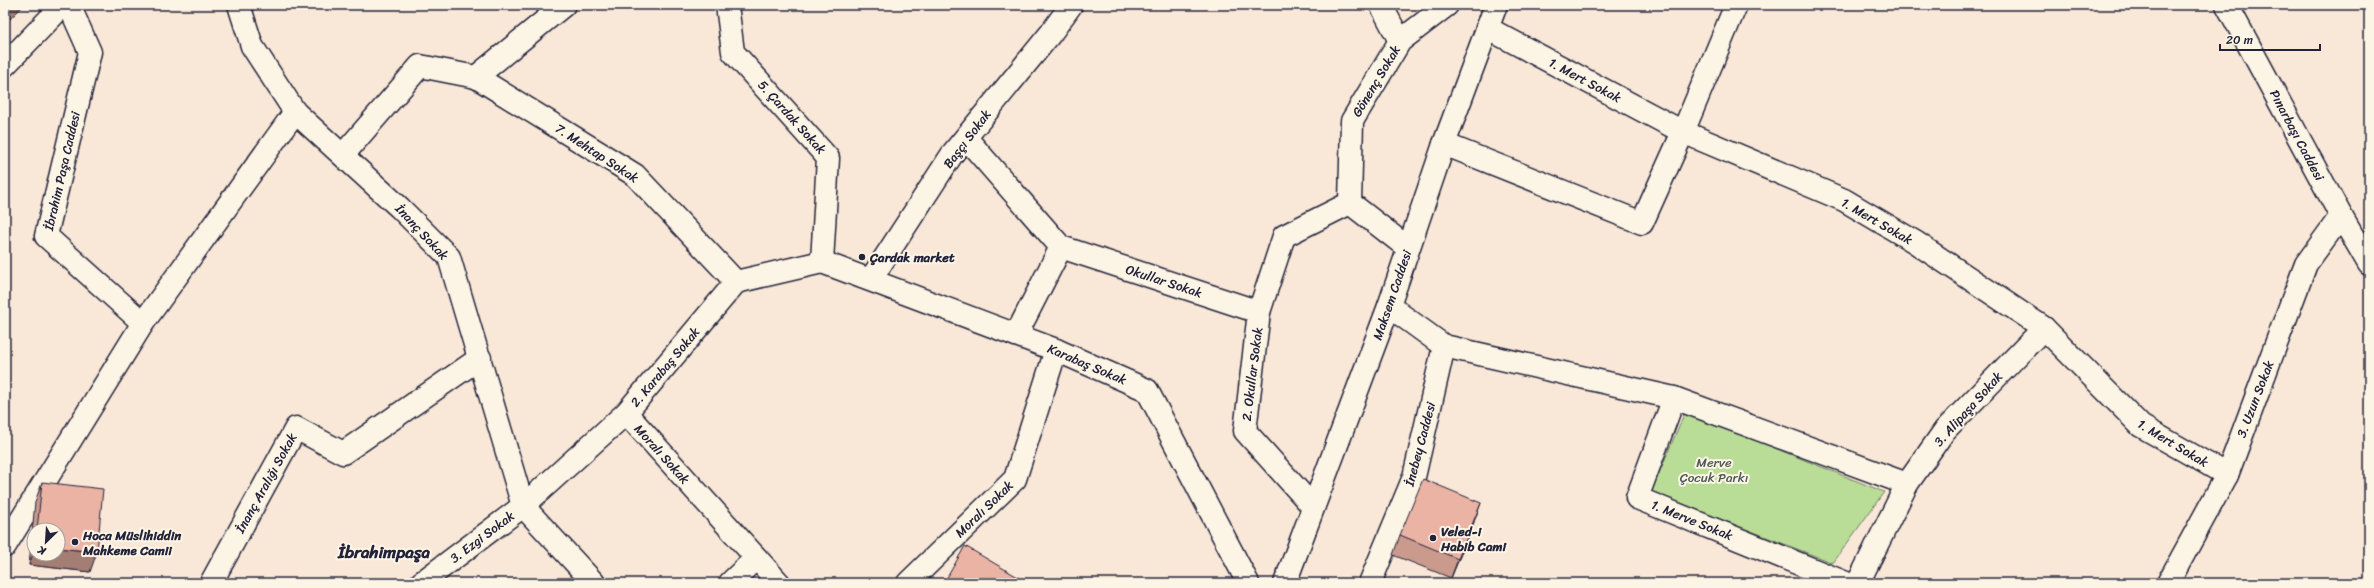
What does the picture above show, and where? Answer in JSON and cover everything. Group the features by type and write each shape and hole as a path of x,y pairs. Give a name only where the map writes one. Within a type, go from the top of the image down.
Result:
{"street":[{"path":"5,65 63,5"},
{"name":"İbrahim Paşa Caddesi","path":"69,5 90,52 46,236 143,323"},
{"name":"İnanç Sokak","path":"239,5 252,46 296,112 400,208 449,257 523,506"},
{"path":"343,155 420,66 476,77 564,5"},
{"name":"5. Çardak Sokak","path":"727,5 733,52 828,158 822,262"},
{"name":"Başçı Sokak","path":"871,279 954,153 1052,33 1071,5"},
{"path":"1380,5 1400,41"},
{"name":"Gönenç Sokak","path":"1350,203 1352,121 1400,41 1447,5"},
{"name":"Maksem Caddesi","path":"1285,583 1389,306 1444,144 1496,5"},
{"path":"1444,144 1642,223 1683,132 1736,5"},
{"name":"Pınarbaşı Caddesi","path":"2226,5 2341,216 2367,257"},
{"name":"1. Mert Sokak","path":"1487,28 1683,132 1844,200 1914,242 2044,328 2140,426 2227,475"},
{"name":"7. Mehtap Sokak","path":"476,77 635,175 736,282"},
{"path":"5,546 143,323 296,112"},
{"path":"966,138 1061,247 1016,335"},
{"path":"1259,312 1284,236 1350,203 1408,248"},
{"name":"3. Uzun Sokak","path":"2168,583 2227,475 2306,264 2341,216"},
{"name":"Okullar Sokak","path":"1061,247 1259,312"},
{"path":"736,282 822,262"},
{"name":"Karabaş Sokak","path":"822,262 871,279 1056,350 1147,390 1248,583"},
{"name":"2. Karabaş Sokak","path":"523,506 626,413 736,282"},
{"path":"1389,306 1444,346 1674,398 1907,484"},
{"name":"2. Okullar Sokak","path":"1259,312 1245,431 1313,507"},
{"name":"3. Alipaşa Sokak","path":"1858,583 1907,484 1945,430 2044,328"},
{"name":"İnebey Caddesi","path":"1370,583 1414,477 1444,346"},
{"name":"Moralı Sokak","path":"908,583 1015,479 1056,350"},
{"name":"İnanç Aralığı Sokak","path":"211,583 296,428 343,453 480,358"},
{"name":"1. Merve Sokak","path":"1674,398 1637,498 1846,583"},
{"name":"Moralı Sokak","path":"626,413 779,583"},
{"path":"523,506 594,583"},
{"name":"3. Ezgi Sokak","path":"421,583 523,506"},
{"path":"730,583 756,558"}],"green space":[{"name":"Merve Çocuk Parkı","path":"1685,412 1884,492 1833,563 1651,492"}],"building":[{"name":"Veled-i Habib Cami","path":"1423,479 1481,503 1458,559 1400,535"},
{"path":"42,482 103,489 97,552 66,549 66,522 38,522"},
{"path":"965,546 1028,583 944,583"}],"place":[{"name":"Çardak market","path":"862,257"},
{"name":"Veled-i Habib Cami","path":"1433,538"},
{"name":"Hoca Müslihiddin Mahkeme Camii","path":"75,542"}],"district":[{"name":"İbrahimpaşa","path":"384,552"}]}
